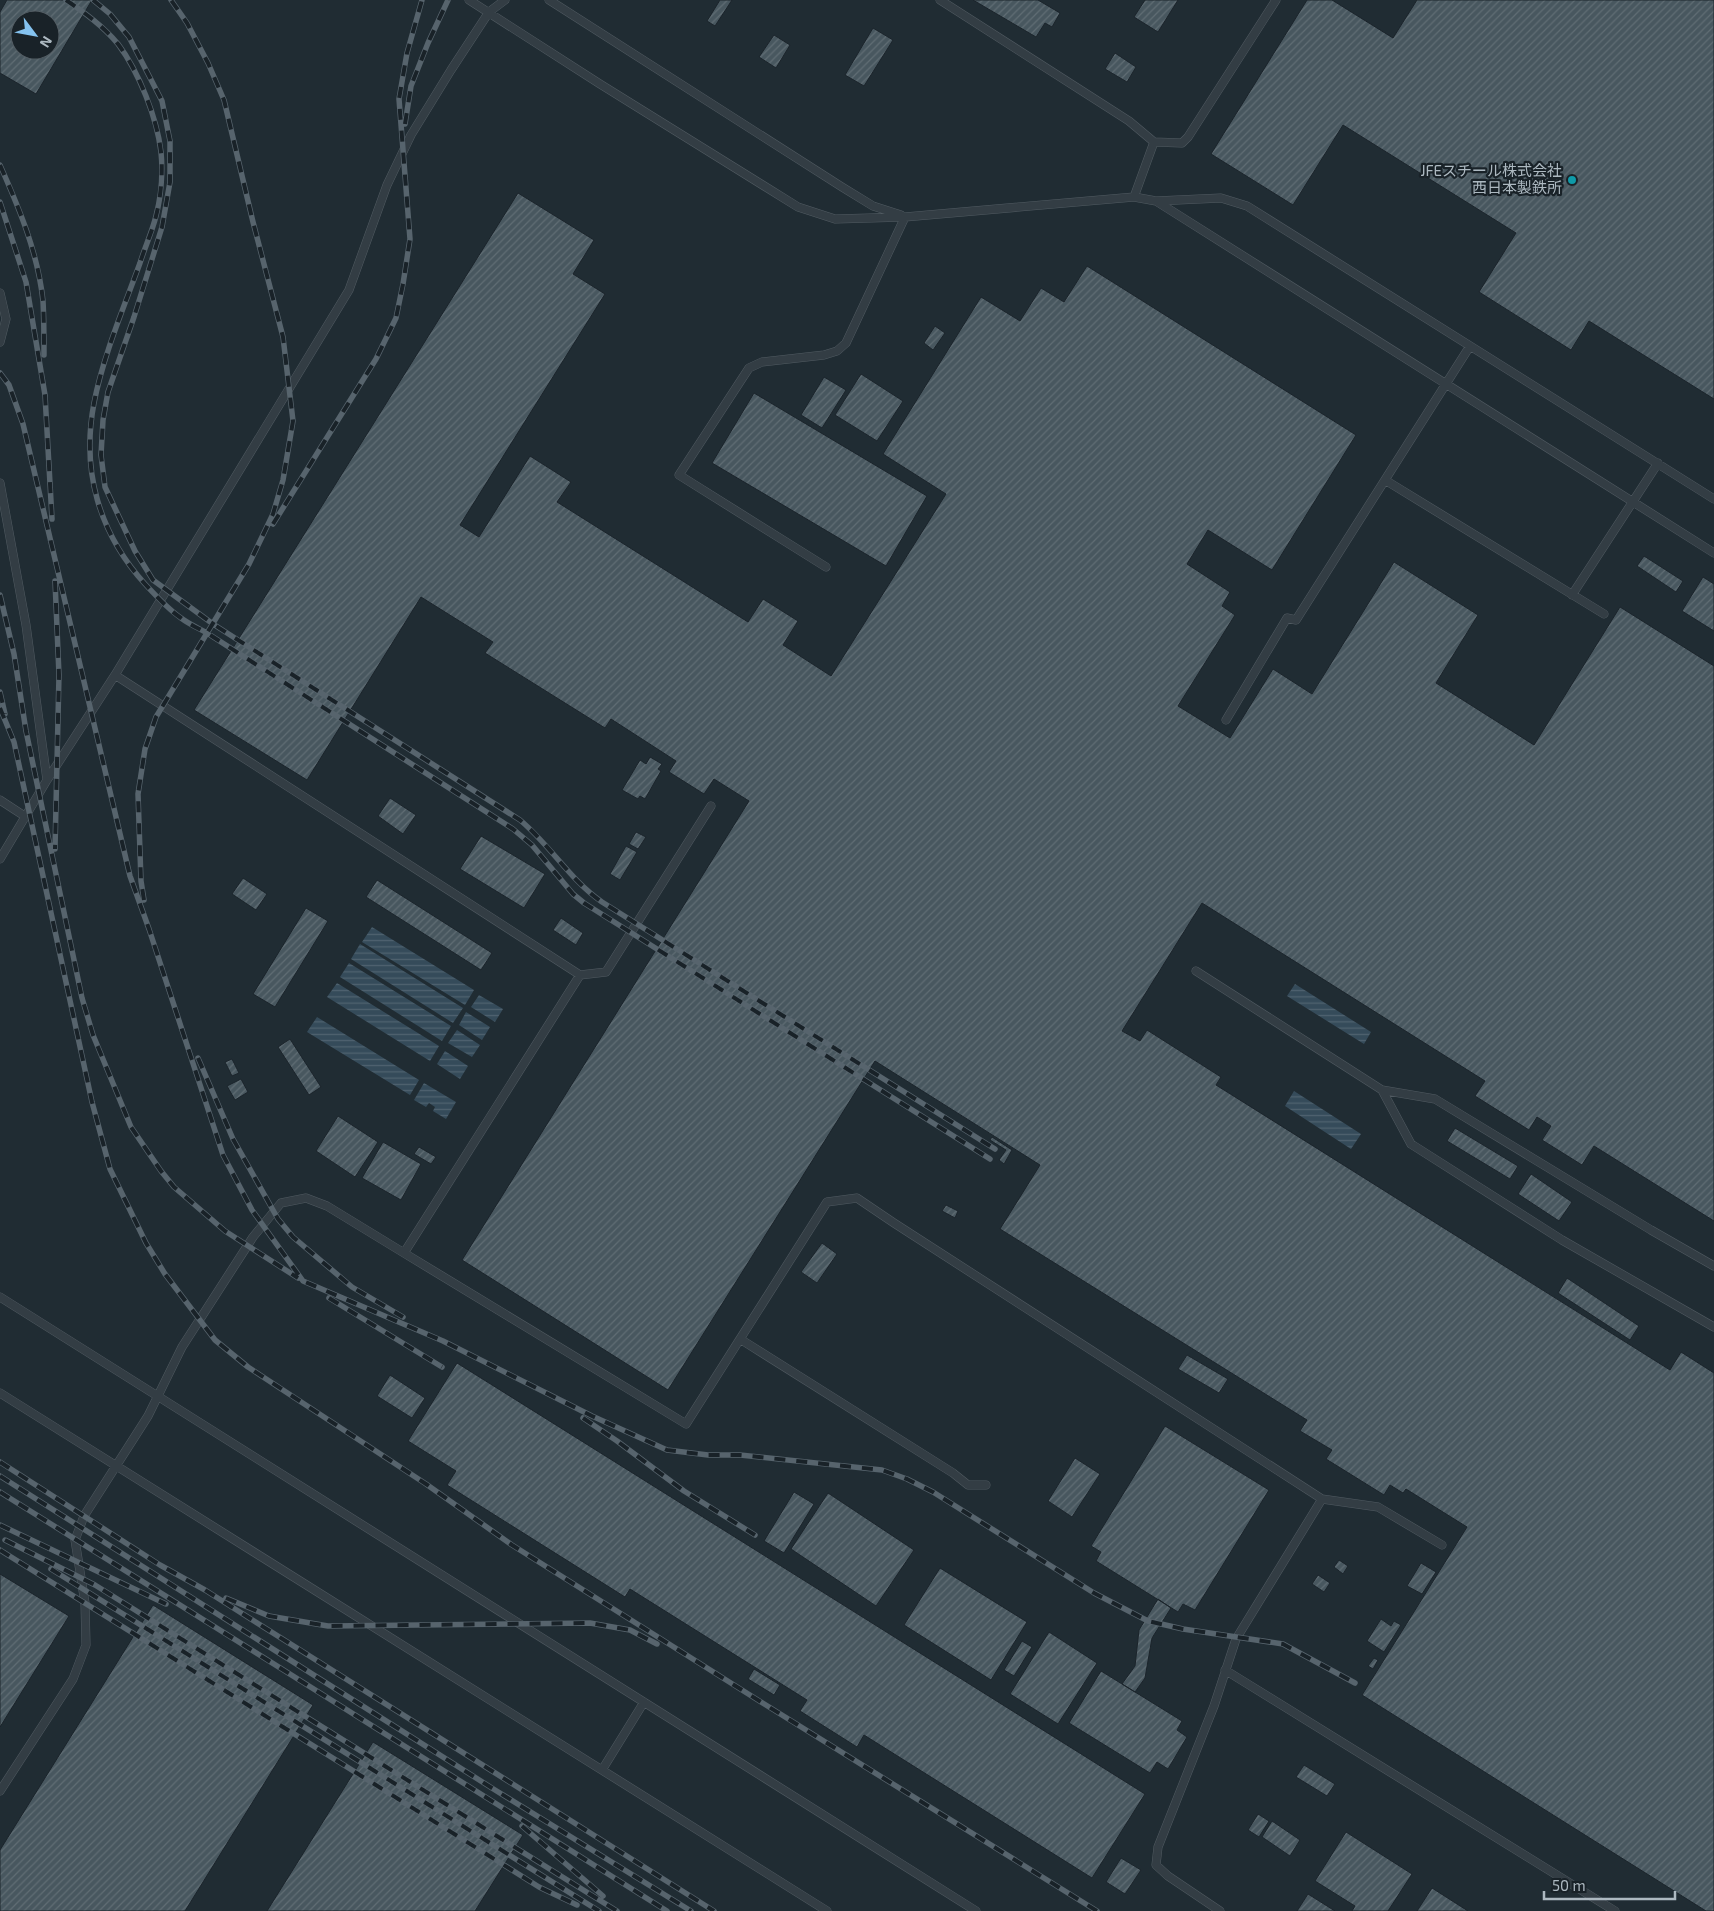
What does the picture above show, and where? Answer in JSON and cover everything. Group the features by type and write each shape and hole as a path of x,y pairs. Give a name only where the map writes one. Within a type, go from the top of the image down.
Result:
{"lane":[{"path":"469,0 798,207 835,219 905,217 1134,198 1156,201 1220,198 1247,206 1714,499"},
{"path":"0,859 349,290 396,163 411,135 489,12 505,0"},
{"path":"549,0 873,206 905,217"},
{"path":"940,0 1129,121 1154,142 1182,143 1188,137 1276,0"},
{"path":"1134,198 1154,142"},
{"path":"1156,201 1446,382 1714,553"},
{"path":"826,566 679,474 749,368 762,362 824,355 837,351 846,343 905,217"},
{"path":"0,293 6,318 0,342"},
{"path":"1226,720 1287,618 1296,620 1470,346"},
{"path":"1572,595 1658,463"},
{"path":"1385,480 1604,614"},
{"path":"0,483 26,625 47,780"},
{"path":"115,674 580,975 606,972 711,806"},
{"path":"0,800 26,817"},
{"path":"1196,970 1382,1090 1435,1099 1714,1266"},
{"path":"404,1253 580,975"},
{"path":"1382,1090 1410,1144 1562,1240 1714,1328"},
{"path":"0,1791 73,1678 86,1645 85,1603 75,1540 84,1516 148,1416 182,1347 253,1237 282,1203 306,1198 327,1206 686,1424 827,1202 857,1198 1322,1499 1378,1507 1442,1546"},
{"path":"0,1297 976,1911"},
{"path":"740,1339 954,1473 968,1485 986,1485"},
{"path":"0,1393 827,1911"},
{"path":"1220,1911 1168,1876 1156,1865 1158,1847 1214,1706 1236,1639 1322,1499"},
{"path":"1226,1670 1615,1911"},
{"path":"602,1770 644,1702"}],"water":[{"path":"372,927 474,990 465,1005 362,942"},
{"path":"360,944 463,1008 453,1023 351,959"},
{"path":"349,963 451,1026 442,1041 340,977"},
{"path":"337,983 439,1046 430,1061 327,997"},
{"path":"1295,984 1371,1032 1364,1044 1287,996"},
{"path":"479,995 503,1009 495,1022 471,1007"},
{"path":"466,1012 490,1027 482,1040 459,1025"},
{"path":"317,1017 419,1080 410,1095 307,1032"},
{"path":"457,1030 480,1045 472,1057 448,1043"},
{"path":"445,1051 468,1066 460,1079 437,1064"},
{"path":"424,1083 456,1102 446,1119 433,1111 435,1107 429,1103 426,1107 414,1100"},
{"path":"1294,1091 1361,1134 1351,1149 1285,1106"}],"building":[{"path":"7,0 92,0 60,54 60,10 10,10 10,60 56,60 36,94 0,73 0,12"},
{"path":"720,0 732,0 715,26 707,21"},
{"path":"973,0 1038,0 1060,13 1052,27 1045,23 1036,37"},
{"path":"1145,0 1178,0 1158,32 1134,17"},
{"name":"JFEスチール株式会社 西日本製鉄所","path":"1307,0 1332,0 1393,38 1417,0 1714,0 1714,399 1589,321 1571,350 1479,292 1516,233 1343,125 1293,205 1211,154"},
{"path":"873,28 893,40 864,86 845,75"},
{"path":"774,35 790,45 776,68 759,57"},
{"path":"1115,53 1136,67 1127,82 1105,69"},
{"path":"518,193 594,240 573,274 605,294 460,525 479,537 530,456 571,482 557,502 748,622 763,599 798,621 783,645 831,676 946,494 883,454 981,297 1020,321 1041,288 1064,302 1087,266 1356,435 1272,570 1208,530 1187,564 1230,592 1222,606 1235,615 1178,706 1230,738 1273,669 1312,694 1394,562 1478,615 1436,683 1534,745 1620,607 1714,666 1714,1221 1594,1146 1582,1165 1542,1140 1551,1126 1537,1117 1529,1130 1475,1096 1485,1081 1202,903 1122,1031 1140,1041 1147,1030 1221,1077 1216,1085 1670,1370 1681,1352 1714,1373 1714,1911 1706,1911 1362,1695 1467,1527 1406,1489 1403,1493 1390,1485 1384,1495 1326,1459 1332,1450 1300,1431 1307,1420 1000,1229 1040,1165 875,1061 668,1390 462,1260 749,801 714,779 704,794 669,772 676,761 611,719 605,728 485,653 493,642 421,597 307,780 194,710"},
{"path":"935,326 945,333 933,350 924,343"},
{"path":"861,374 903,401 877,441 835,415"},
{"path":"824,377 846,390 822,428 801,415"},
{"path":"754,393 927,496 886,566 712,463"},
{"path":"1644,556 1683,581 1676,592 1637,566"},
{"path":"1703,577 1714,584 1714,631 1682,611"},
{"path":"650,757 662,764 658,769 661,771 645,799 640,796 638,799 622,790 640,760 646,764"},
{"path":"390,798 416,815 403,834 378,816"},
{"path":"636,832 646,837 638,849 629,844"},
{"path":"481,836 545,874 524,908 460,869"},
{"path":"626,846 637,852 620,880 610,874"},
{"path":"243,878 267,894 256,910 232,894"},
{"path":"377,880 492,953 481,970 366,897"},
{"path":"306,908 328,921 275,1007 253,994"},
{"path":"561,918 583,933 576,945 553,930"},
{"path":"290,1039 321,1087 309,1095 278,1047"},
{"path":"232,1059 239,1073 232,1076 225,1062"},
{"path":"241,1079 248,1092 235,1100 227,1086"},
{"path":"338,1116 378,1142 355,1177 316,1151"},
{"path":"1455,1128 1518,1166 1510,1179 1447,1141"},
{"path":"992,1137 1012,1150 1004,1164 999,1160 1006,1150 990,1140"},
{"path":"383,1142 421,1164 401,1200 362,1178"},
{"path":"419,1147 436,1157 431,1164 414,1154"},
{"path":"1531,1174 1572,1202 1559,1221 1518,1194"},
{"path":"946,1205 958,1211 955,1218 942,1211"},
{"path":"822,1243 837,1254 817,1283 801,1272"},
{"path":"1567,1278 1639,1326 1630,1340 1558,1293"},
{"path":"1187,1355 1228,1379 1219,1393 1178,1369"},
{"path":"457,1363 1145,1794 1092,1878 864,1735 857,1747 800,1711 807,1700 630,1589 625,1597 447,1485 456,1471 408,1441"},
{"path":"390,1375 425,1398 412,1418 377,1396"},
{"path":"1165,1426 1269,1490 1195,1610 1183,1604 1178,1612 1096,1561 1101,1552 1091,1546"},
{"path":"1075,1458 1100,1474 1072,1517 1048,1501"},
{"path":"794,1492 814,1504 784,1553 764,1541"},
{"path":"828,1493 914,1550 876,1606 791,1549"},
{"path":"1339,1560 1348,1566 1343,1574 1334,1567"},
{"path":"1421,1563 1436,1572 1422,1594 1407,1586"},
{"path":"940,1568 1027,1622 991,1680 904,1625"},
{"path":"0,1574 69,1616 0,1727"},
{"path":"1318,1575 1330,1583 1324,1592 1312,1584"},
{"path":"1158,1599 1171,1608 1152,1638 1145,1678 1135,1692 1122,1684 1135,1666 1139,1630"},
{"path":"153,1605 313,1705 185,1911 0,1911 0,1850"},
{"path":"1381,1619 1391,1626 1394,1621 1401,1625 1384,1652 1367,1641"},
{"path":"1049,1632 1097,1663 1058,1724 1010,1694"},
{"path":"1022,1641 1032,1647 1014,1676 1004,1670"},
{"path":"1374,1658 1378,1660 1373,1669 1368,1666"},
{"path":"754,1669 780,1685 774,1695 748,1679"},
{"path":"1101,1671 1182,1721 1177,1730 1187,1737 1168,1769 1157,1762 1150,1773 1069,1723"},
{"path":"373,1742 523,1835 475,1911 267,1911"},
{"path":"1304,1765 1335,1784 1327,1796 1296,1777"},
{"path":"1258,1814 1269,1821 1259,1837 1248,1830"},
{"path":"1272,1821 1300,1840 1290,1856 1262,1837"},
{"path":"1346,1832 1412,1874 1388,1911 1352,1911 1355,1906 1315,1881"},
{"path":"1121,1858 1141,1870 1125,1894 1106,1882"},
{"path":"1432,1888 1468,1911 1417,1911"},
{"path":"1308,1894 1335,1911 1297,1911"}],"railway":[{"path":"66,0 106,31 126,55 146,96 156,125 161,152 161,184 153,228 103,367 94,403 91,428 90,453 92,477 97,500 105,522 129,564 158,598 171,611 184,620 513,829 532,845 573,894 584,903 990,1159"},
{"path":"93,0 110,14 129,37 162,101 170,141 170,182 162,227 108,392 103,420 101,455 105,487 135,551 153,580 213,624 520,820 541,840 570,873 602,902 995,1149"},
{"path":"144,900 141,881 138,794 145,749 156,717 249,564 273,514 283,480 293,421 283,337 224,100 208,63 187,23 171,0"},
{"path":"273,524 376,359 396,318 410,239 399,99 407,53 422,0"},
{"path":"405,124 411,86 448,0"},
{"path":"0,165 21,214 37,266 43,301 44,355"},
{"path":"0,202 26,282 45,395 52,519"},
{"path":"0,373 9,385 23,424 130,876 223,1155 252,1210 303,1281 443,1341 592,1416 667,1450 708,1455 740,1455 882,1470 907,1479 933,1492 1094,1593 1148,1621 1183,1629 1283,1644 1355,1683"},
{"path":"55,581 59,675 55,849"},
{"path":"0,595 14,654 26,731 82,998 93,1035 131,1127 174,1187 225,1231 298,1278"},
{"path":"0,692 5,714"},
{"path":"0,708 14,742 92,1102 110,1169 146,1243 165,1274 215,1340 248,1367 426,1484 512,1545 1097,1911"},
{"path":"198,1058 233,1139 278,1219 293,1237 352,1287 403,1317"},
{"path":"329,1298 442,1367"},
{"path":"583,1418 684,1491 755,1535"},
{"path":"0,1462 160,1565 205,1590 714,1911"},
{"path":"0,1476 495,1790 691,1911"},
{"path":"0,1492 667,1911"},
{"path":"0,1525 166,1604"},
{"path":"5,1540 95,1585 617,1911"},
{"path":"0,1550 539,1887 577,1905"},
{"path":"51,1569 599,1911"},
{"path":"226,1598 269,1616 328,1626 590,1623 630,1630 657,1644"},
{"path":"522,1826 603,1896"}],"place":[{"name":"JFEスチール株式会社 西日本製鉄所","path":"1572,180"}]}
